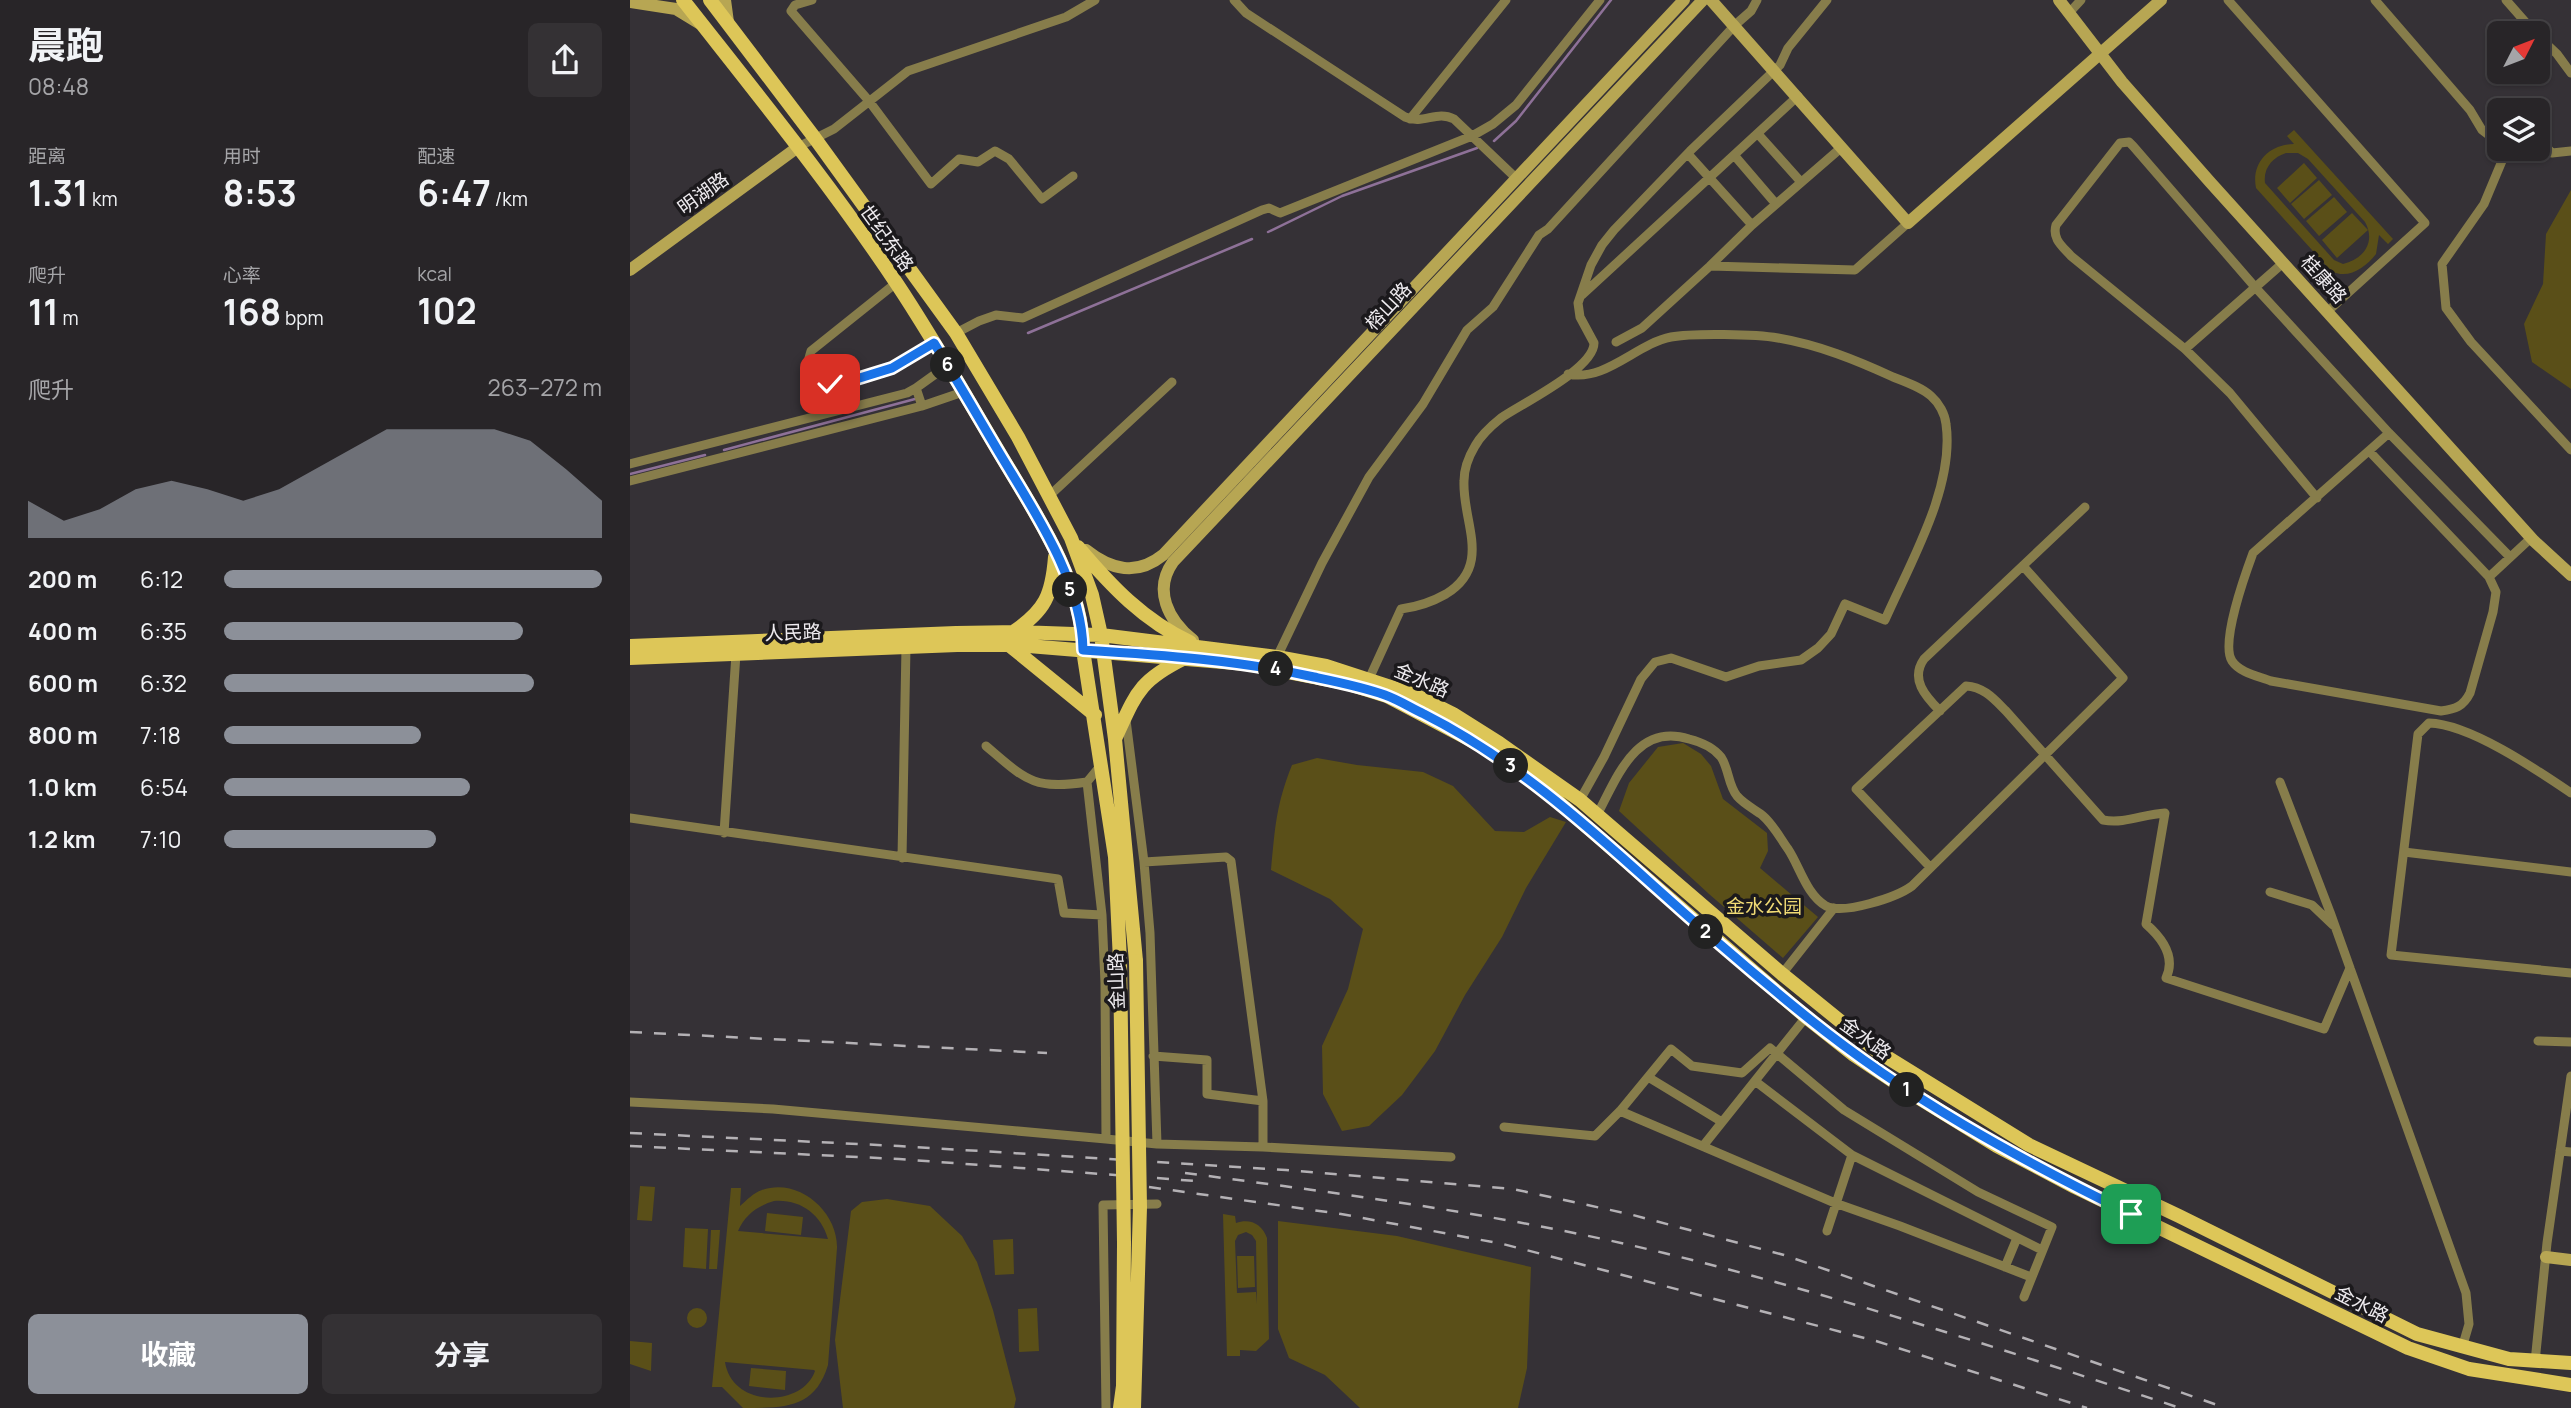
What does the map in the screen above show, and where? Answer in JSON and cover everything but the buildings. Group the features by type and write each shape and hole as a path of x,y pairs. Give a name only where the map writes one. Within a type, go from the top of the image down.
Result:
{"main road":[{"name":"世纪东路","path":"683,0 798,147 896,283 948,365 1056,552"},
{"name":"世纪东路","path":"710,0 814,137 956,333 1017,437 1071,538"},
{"path":"1071,538 1124,598 1175,635 1204,648"},
{"name":"金山路","path":"1071,538 1092,595 1101,635 1115,739 1140,1208 1134,1408"},
{"path":"1011,639 1046,601 1054,577 1056,552"},
{"name":"金山路","path":"1056,552 1077,608 1083,642 1128,961 1123,1386 1120,1408"},
{"name":"金水路","path":"1083,642 1101,635 1277,657 1325,666 1415,695 1453,714 1580,800 1782,974 1877,1051 2029,1145 2417,1334 2509,1359 2571,1363"},
{"path":"957,639 1083,642"},
{"name":"人民路","path":"630,646 957,639"},
{"name":"人民路","path":"630,658 906,647 957,639"},
{"path":"1011,639 1095,715"},
{"name":"金水路","path":"1083,642 1102,651 1247,664 1291,672 1374,692 1436,720 1484,747 1547,792 1732,955 1854,1055 1997,1146 2408,1348 2469,1370 2571,1385"},
{"path":"1115,739 1134,699 1153,675 1186,658"}],"street":[{"path":"725,0 729,26"},
{"path":"812,0 795,5 791,11 869,101 931,184 959,159 978,162 995,151 1009,159 1042,199 1073,176"},
{"path":"798,147 834,129 919,65 1066,17 1095,0"},
{"path":"1234,0 1246,13 1410,119 1419,121 1446,116 1472,136 1517,179"},
{"path":"1410,119 1506,0"},
{"path":"956,333 996,315 1023,318 1262,210 1269,208 1280,213 1472,136 1493,124 1516,105 1600,0"},
{"name":"榕山路","path":"1071,538 1095,558 1120,568 1145,567 1163,555 1683,0"},
{"path":"1277,657 1322,563 1370,477 1423,404 1467,330 1493,307 1539,235 1548,229 1735,24 1751,11 1757,0"},
{"path":"1369,679 1401,609 1420,606 1440,597 1460,584 1466,573 1473,548 1464,482 1468,458 1475,445 1486,431 1502,418 1543,394 1591,354 1595,347 1578,309 1591,265 1602,245 1688,154 1775,70 1788,48 1827,0"},
{"name":"桂康路","path":"2059,0 2140,102 2283,263 2531,538 2571,575"},
{"path":"2069,13 2081,0"},
{"path":"1710,266 1856,270 2161,0"},
{"path":"2228,0 2426,223 2327,312"},
{"path":"2375,0 2470,110 2487,134"},
{"path":"2506,0 2524,21"},
{"path":"630,2 676,9 703,26"},
{"path":"1700,2 1715,2 1908,223"},
{"name":"榕山路","path":"1204,648 1177,627 1164,601 1164,580 1173,562 1700,2"},
{"path":"2550,48 2571,73"},
{"path":"1581,296 1798,96"},
{"path":"1758,134 1801,182"},
{"path":"2317,498 2230,393 2185,349 2071,256 2055,239 2053,233 2056,225 2115,147 2126,141 2133,146 2255,287 2389,433 2510,558"},
{"name":"明湖路","path":"630,270 798,147"},
{"path":"1616,342 1642,328 1752,225 1842,147"},
{"path":"2550,151 2571,151"},
{"path":"1688,154 1752,225"},
{"path":"1734,155 1776,204"},
{"path":"2502,161 2484,204 2442,264 2446,308 2471,342 2571,450"},
{"path":"2185,349 2283,263"},
{"path":"896,283 811,351 809,358 813,366 827,383 837,385 892,368 934,343"},
{"path":"1568,374 1596,373 1673,336 1774,337 1846,355 1919,388 1939,405 1946,422 1947,449 1938,500 1885,620 1845,604 1831,634 1801,660 1759,666 1732,676 1721,676 1671,658 1655,662 1641,679 1580,800"},
{"path":"630,464 907,393 948,365"},
{"path":"1048,497 1172,382"},
{"path":"916,388 922,407"},
{"path":"630,481 922,407 963,391"},
{"path":"2370,452 2489,577 2496,592 2489,631 2470,693 2466,702 2453,710 2441,711 2271,681 2246,672 2232,661 2229,651 2229,638 2245,573 2253,553 2389,433"},
{"path":"714,444 718,459"},
{"path":"1940,710 1922,690 1918,680 1920,664 2085,507"},
{"path":"2489,577 2531,538"},
{"path":"1597,815 1624,765 1636,750 1647,741 1662,736 1683,736 1713,749 1721,758 1734,794 1770,823 1809,887 1826,905 1835,908 1877,902 1900,895 2123,678 2023,566"},
{"path":"902,858 906,647"},
{"path":"723,833 736,654"},
{"path":"1930,867 1856,789 1966,686 1980,689 2006,711 2103,820 2116,822 2165,813 2146,925 2158,935 2168,951 2171,968 2166,978 2324,1029 2350,968"},
{"path":"1126,717 1150,933 1157,1144"},
{"path":"2571,793 2520,760 2456,728 2429,723 2418,734 2391,955 2571,973"},
{"path":"986,746 1031,781 1051,786 1087,782 1101,765"},
{"path":"1087,782 1102,915 1106,1139"},
{"path":"2280,782 2336,929 2466,1293 2469,1324 2462,1348"},
{"path":"630,818 1058,879 1064,913 1102,915"},
{"path":"2404,852 2571,872"},
{"path":"1144,862 1226,857 1231,861 1263,1101 1263,1147"},
{"path":"2270,892 2312,905 2336,929"},
{"path":"1782,974 1835,908"},
{"path":"1703,1146 1807,1017"},
{"path":"2538,1041 2571,1042"},
{"path":"1504,1127 1595,1136 1620,1111 1671,1049 1692,1066 1742,1073 1770,1048 1844,1110 1978,1192 2052,1227 2024,1297"},
{"path":"1153,1056 1207,1060 1207,1094 1263,1101"},
{"path":"2535,1362 2546,1257 2571,1076"},
{"path":"1648,1077 1722,1122"},
{"path":"1755,1080 1852,1155 2042,1250"},
{"path":"630,1102 773,1109 1157,1144 1451,1157"},
{"path":"1620,1111 1835,1203 2031,1277"},
{"path":"2560,1151 2571,1152"},
{"path":"1827,1231 1852,1155"},
{"path":"1106,1408 1103,1205 1157,1204"},
{"path":"2005,1267 2017,1238"},
{"path":"2546,1257 2571,1260"}],"green space":[{"path":"2294,130 2393,239 2388,244 2379,235 2376,254 2356,271 2344,274 2331,271 2256,188 2259,163 2277,147 2294,144 2287,136","holes":["2286,153 2298,153 2308,159 2365,222 2369,236 2366,249 2350,262 2343,264 2334,260 2265,183 2267,168 2273,160"]},
{"path":"2304,163 2317,178 2290,203 2277,188"},
{"path":"2319,180 2332,195 2304,219 2291,204"},
{"path":"2571,190 2571,389 2532,362 2524,324 2543,284 2546,234"},
{"path":"2334,197 2347,212 2319,236 2306,221"},
{"path":"2352,213 2368,230 2337,258 2322,240"},
{"name":"金水公园","path":"1683,743 1701,754 1711,766 1723,799 1767,833 1768,851 1760,868 1818,917 1783,958 1619,811 1629,783 1658,747"},
{"path":"1317,758 1423,772 1453,786 1495,831 1524,832 1550,817 1566,822 1435,1051 1402,1095 1369,1126 1342,1131 1323,1094 1322,1046 1348,989 1363,929 1330,899 1271,870 1279,805 1292,765"},
{"path":"640,1186 655,1187 652,1221 637,1220"},
{"path":"776,1187 802,1193 823,1210 836,1235 828,1365 822,1379 807,1398 797,1403 773,1407 743,1408 722,1387 712,1387 731,1188 741,1188 740,1206 762,1190","holes":["774,1201 792,1203 808,1210 820,1222 828,1239 738,1231 752,1212","725,1362 814,1370 815,1371 808,1383 796,1392 783,1397 768,1398 753,1395 740,1388 730,1377"]},
{"path":"887,1199 930,1206 962,1236 977,1262 993,1310 1016,1399 1014,1408 843,1408 835,1340 851,1211 862,1202"},
{"path":"767,1213 803,1217 801,1235 765,1231"},
{"path":"1223,1214 1235,1216 1236,1223 1255,1223 1267,1238 1269,1339 1256,1351 1240,1350 1240,1356 1227,1356","holes":["1246,1232 1256,1241 1257,1304 1256,1292 1237,1293 1235,1241 1238,1235"]},
{"path":"1278,1221 1397,1236 1531,1267 1527,1368 1518,1408 1360,1408 1325,1375 1289,1358 1278,1329"},
{"path":"685,1228 708,1229 706,1269 683,1267"},
{"path":"711,1230 720,1230 717,1269 709,1269"},
{"path":"1013,1239 1014,1274 995,1275 993,1240"},
{"path":"1237,1256 1254,1256 1255,1287 1238,1288"},
{"path":"697,1308 704,1311 707,1318 704,1325 697,1328 690,1325 687,1318 690,1311"},
{"path":"1037,1308 1039,1351 1019,1352 1018,1309"},
{"path":"630,1341 652,1343 651,1371 630,1364"},
{"path":"751,1368 786,1371 785,1390 749,1386"}],"waterway":[{"path":"1494,141 1516,121 1611,0"},
{"path":"1268,232 1342,196 1477,148"},
{"path":"1028,333 1252,239"},
{"path":"724,450 915,399"},
{"path":"630,474 705,455"}],"railway":[{"path":"630,1032 1047,1053"},
{"path":"630,1133 899,1146 1286,1170 1513,1189 1629,1214 1784,1255 2226,1408"},
{"path":"630,1146 899,1159 1196,1181"},
{"path":"1185,1173 1546,1227 1664,1253 1924,1325 2180,1408"},
{"path":"1149,1187 1341,1214 1503,1244 1876,1341 2087,1408"}],"route":[{"path":"830,384 837,385 892,368 934,343 1056,552 1082,625 1083,650 1247,664 1291,672 1349,684 1387,696 1436,720 1484,747 1547,792 1742,964 1854,1055 1997,1146 2131,1214"}]}
